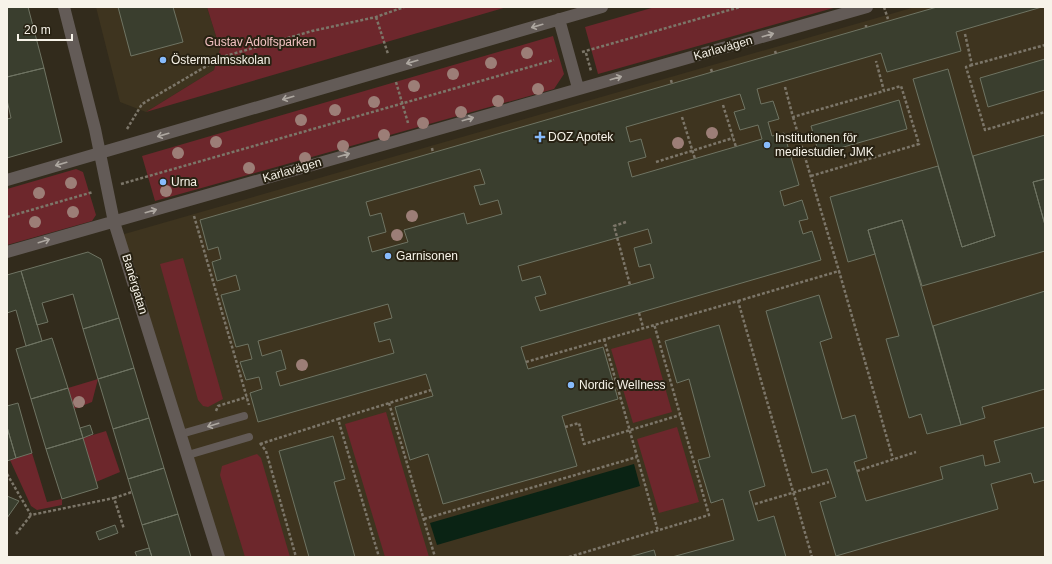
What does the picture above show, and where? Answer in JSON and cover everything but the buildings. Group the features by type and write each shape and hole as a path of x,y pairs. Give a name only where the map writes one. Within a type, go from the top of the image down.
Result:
{"street":[{"name":"Banérgatan","path":"64,7 95,129 114,222 219,557"},
{"path":"7,180 602,7"},
{"name":"Karlavägen","path":"7,252 411,135 867,7"},
{"path":"559,19 578,88"}],"lane":[{"path":"181,434 244,416"},
{"path":"188,456 249,437"}],"path":[{"path":"127,128 142,104 222,57 312,31 376,17 404,7"},
{"path":"7,217 740,7"},
{"path":"884,7 888,19"},
{"path":"376,17 411,135"},
{"path":"965,34 972,65"},
{"path":"1045,45 966,67 985,130 1045,112"},
{"path":"876,61 884,91"},
{"path":"793,117 901,86 919,144 811,176"},
{"path":"785,87 893,459"},
{"path":"723,105 736,147"},
{"path":"682,117 695,158"},
{"path":"656,162 733,138"},
{"path":"432,148 433,152"},
{"path":"194,216 251,410"},
{"path":"626,222 614,226 630,285"},
{"path":"526,362 838,271"},
{"path":"738,301 812,557"},
{"path":"639,313 643,327"},
{"path":"569,557 709,515 654,324"},
{"path":"604,339 658,531"},
{"path":"261,444 430,390"},
{"path":"218,406 247,397"},
{"path":"389,403 435,557"},
{"path":"565,427 579,423 584,444 680,416"},
{"path":"338,419 379,557"},
{"path":"259,438 266,451 296,557"},
{"path":"857,471 916,452"},
{"path":"424,519 637,457"},
{"path":"7,474 31,515"},
{"path":"755,504 828,482"},
{"path":"16,534 31,515 114,498 132,492"},
{"path":"114,498 124,529"}],"shaded area":[{"name":"Östermalmsskolan","path":"96,7 207,7 220,49 214,70 146,112 120,102"},
{"path":"915,7 1045,7 1045,557 218,557 121,235"},
{"path":"634,464 640,486 437,545 430,523"}],"green space":[{"name":"Gustav Adolfsparken","path":"207,7 507,7 146,112 214,70 220,49"},
{"path":"655,7 837,7 598,74 585,27"},
{"path":"553,36 564,74 554,89 155,201 142,156"},
{"path":"76,169 83,172 96,215 92,221 7,245 7,189"},
{"path":"183,258 223,399 208,407 203,406 198,400 160,264"},
{"path":"651,338 672,412 633,423 611,349"},
{"path":"98,379 92,402 74,409 68,388"},
{"path":"386,412 429,557 385,557 345,424"},
{"path":"677,427 699,502 659,513 637,439"},
{"path":"106,431 120,472 96,482 83,438"},
{"path":"32,453 47,502 62,499 62,505 37,510 31,506 10,460"},
{"path":"257,454 261,458 290,557 245,557 220,475 222,466"}],"place":[{"name":"Östermalmsskolan","path":"163,60"},
{"name":"DOZ Apotek","path":"540,137"},
{"name":"Institutionen för mediestudier, JMK","path":"767,145"},
{"name":"Urna","path":"163,182"},
{"name":"Garnisonen","path":"388,256"},
{"name":"Nordic Wellness","path":"571,385"}]}
